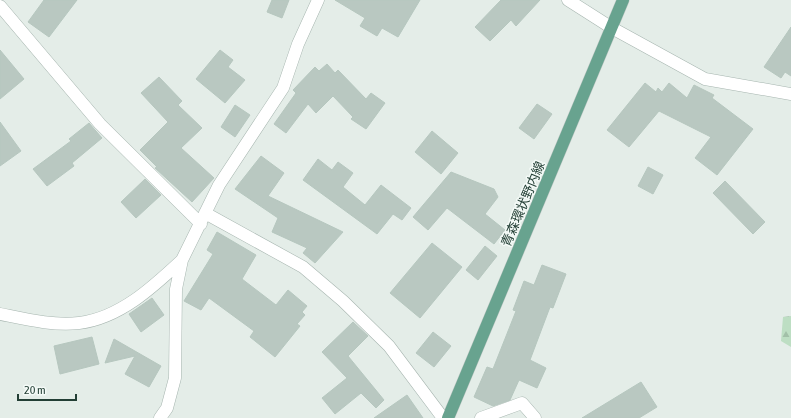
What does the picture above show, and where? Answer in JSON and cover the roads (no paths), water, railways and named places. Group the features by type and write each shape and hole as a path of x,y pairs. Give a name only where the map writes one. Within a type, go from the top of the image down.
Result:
{"main road":[{"name":"青森環状野内線","path":"448,418 623,0"}],"street":[{"path":"160,418 167,408 175,378 176,289 182,260 219,185 283,88 298,44 318,0"},
{"path":"568,0 612,28 705,78 791,94"},
{"path":"0,6 100,124 203,219 303,267 343,301 389,346 442,418"},
{"path":"0,314 37,321 79,322 104,315 128,304 152,288 182,260"},
{"path":"481,418 522,403 535,418"}]}
